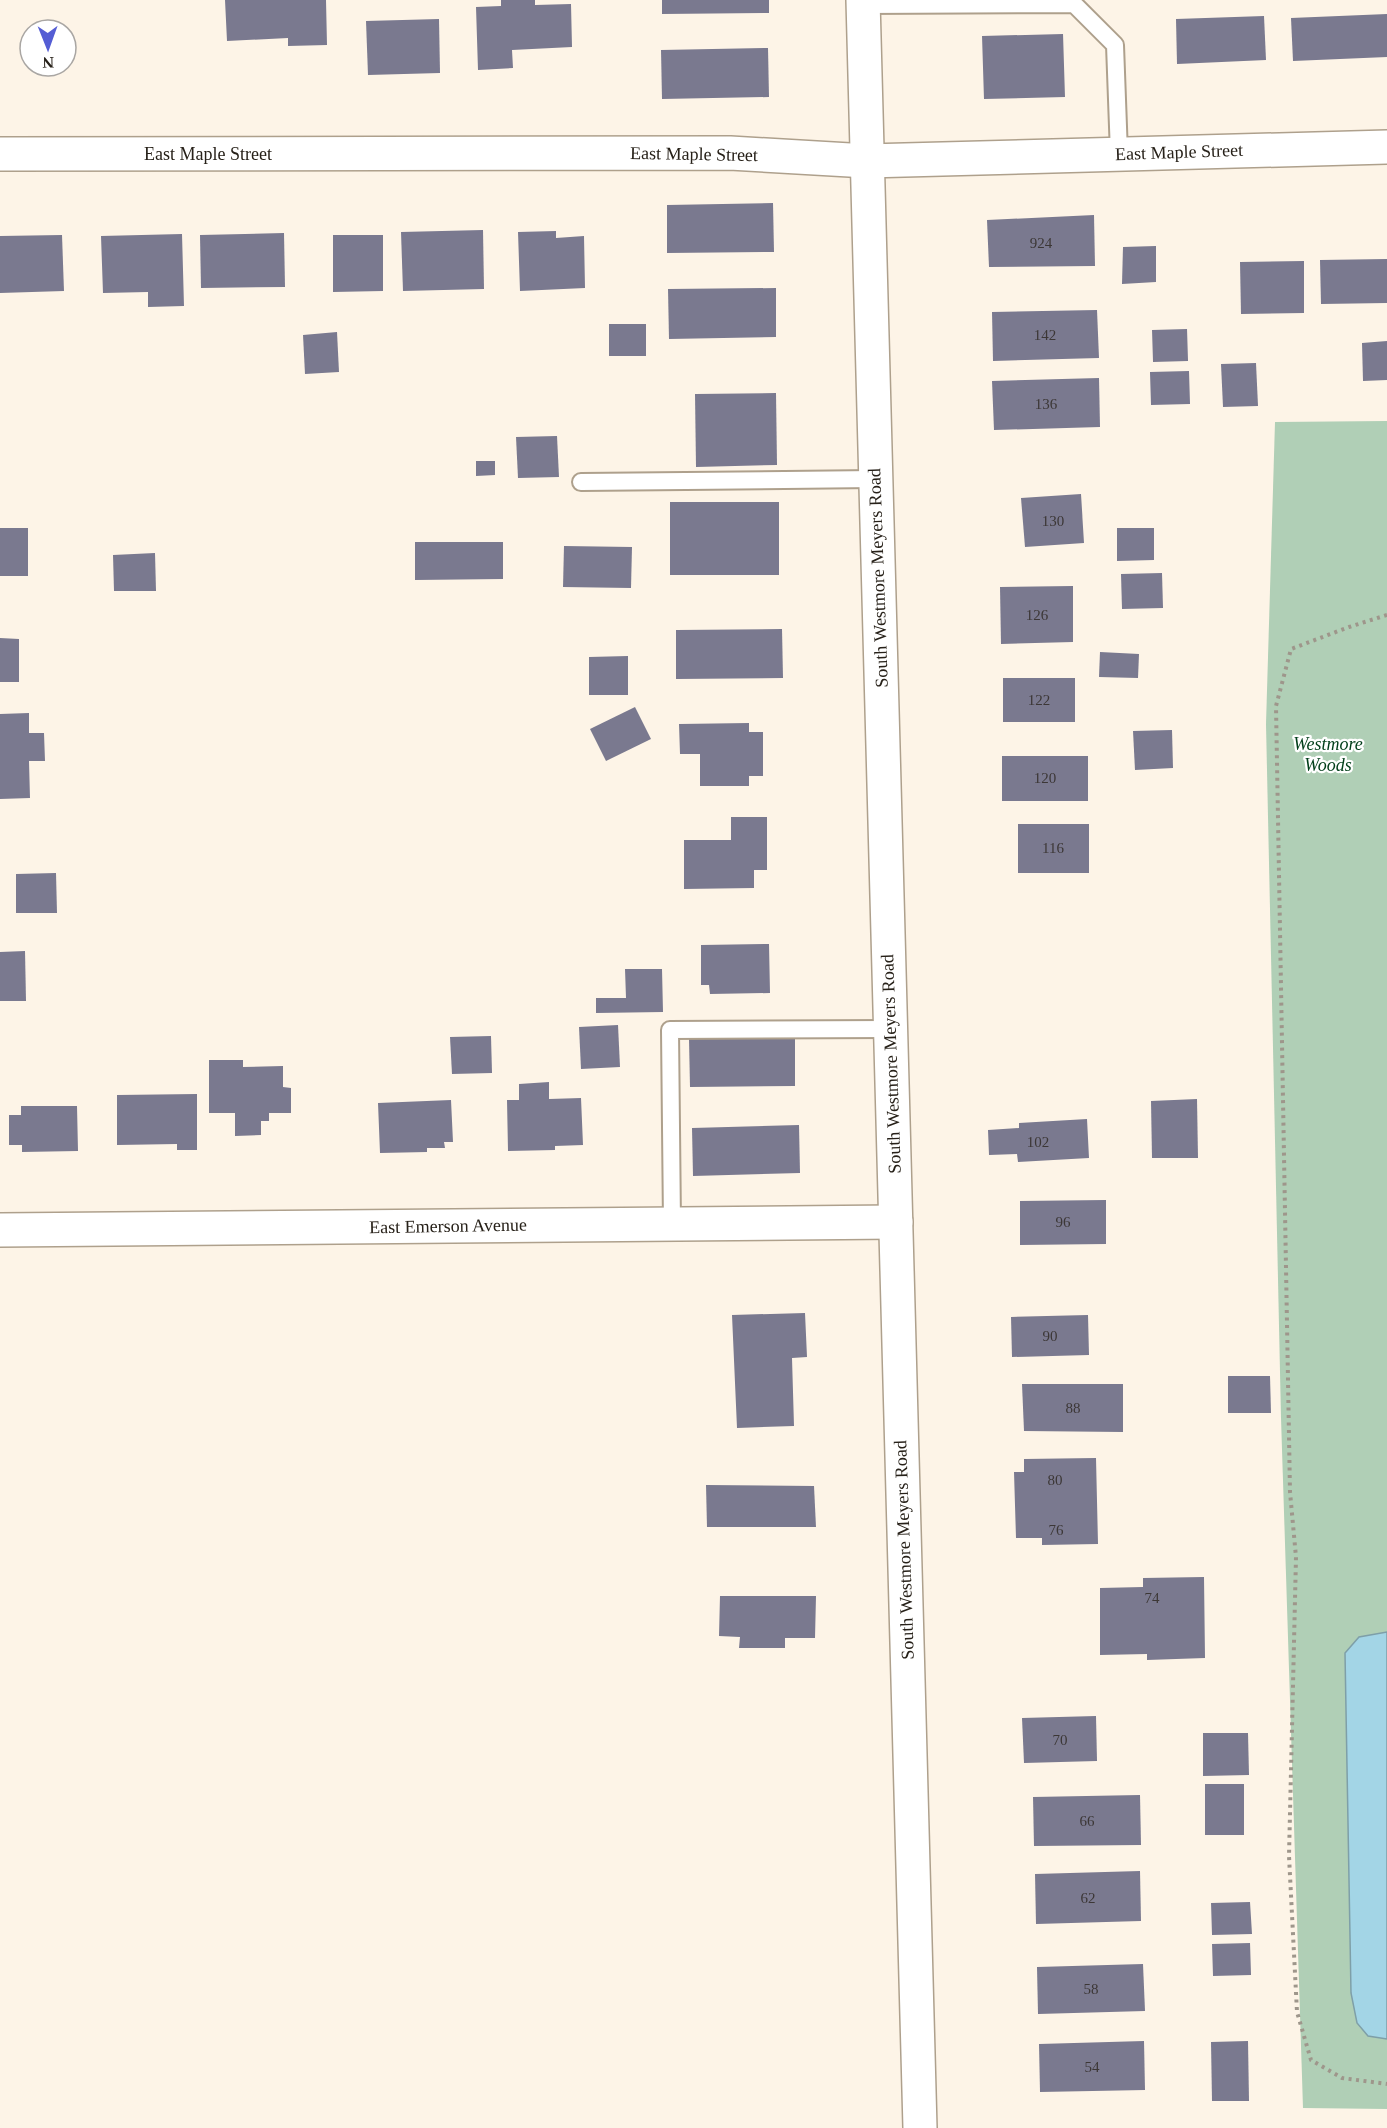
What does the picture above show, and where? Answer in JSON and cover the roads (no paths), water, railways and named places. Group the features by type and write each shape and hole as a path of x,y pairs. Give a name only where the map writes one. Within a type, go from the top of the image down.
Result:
{"street":[{"name":"South Westmore Meyers Road","path":"863,3 920,2128"},
{"name":"East Maple Street","path":"0,154 730,153 867,161 1387,147"},
{"name":"East Emerson Avenue","path":"0,1230 896,1222"}],"lane":[{"path":"863,3 1074,4 1115,45 1119,154"},
{"path":"581,482 875,479"},
{"path":"672,1224 670,1030 890,1029"}],"water":[{"path":"1387,1632 1387,2039 1368,2036 1357,2023 1351,1993 1345,1653 1359,1637"}],"park label":[{"name":"Westmore Woods","path":"1328,754"}]}
